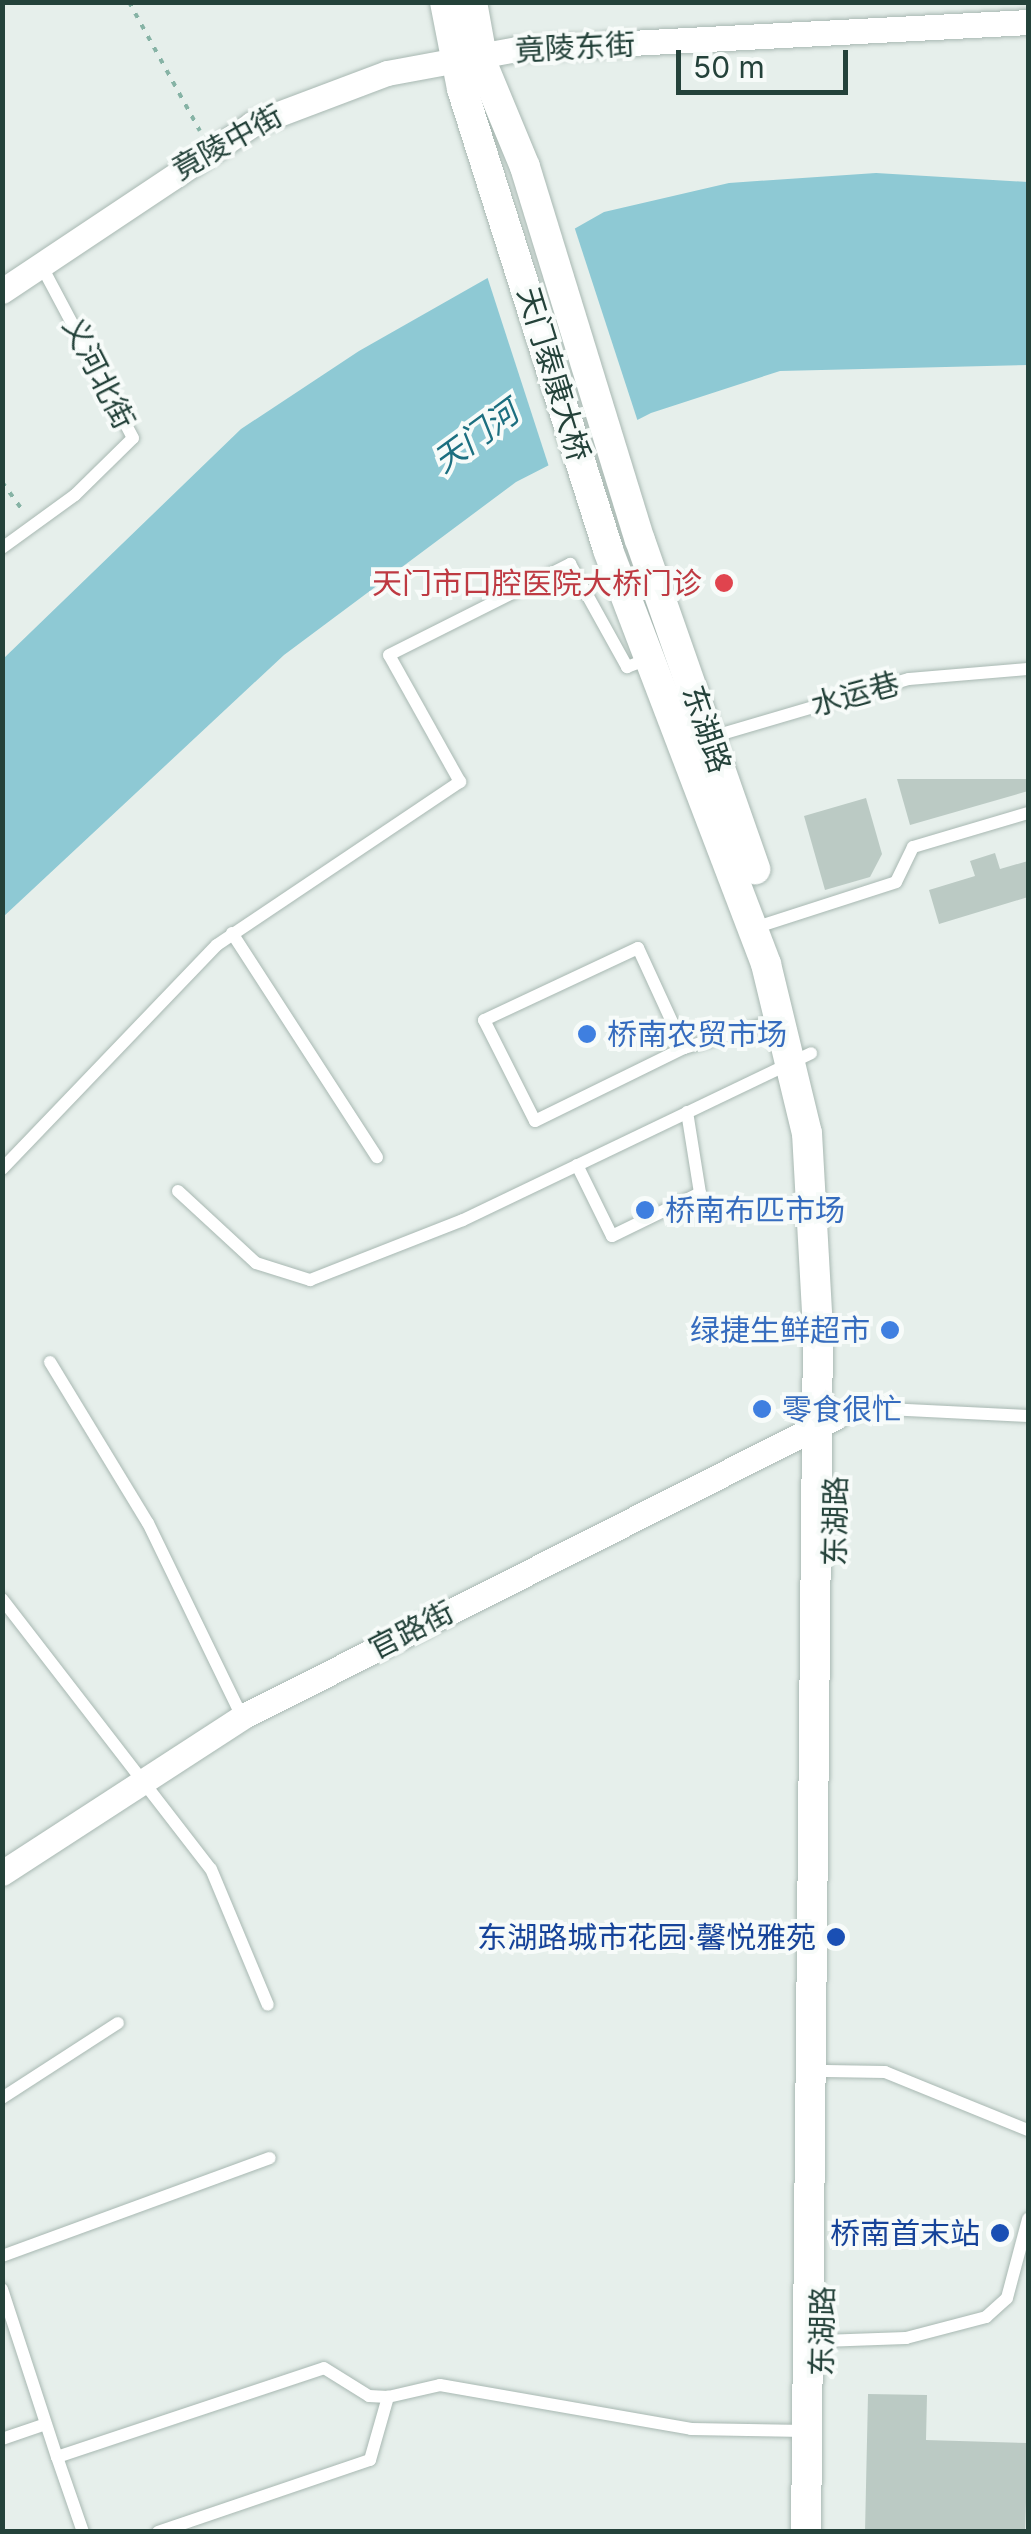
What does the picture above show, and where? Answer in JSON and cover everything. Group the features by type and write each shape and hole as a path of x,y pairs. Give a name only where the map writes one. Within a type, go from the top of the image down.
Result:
{"main road":[{"path":"446,2 467,56"},
{"path":"467,56 472,2"},
{"name":"天门泰康大桥","path":"467,56 532,188 640,540"},
{"name":"天门泰康大桥","path":"467,56 500,198 608,550"},
{"name":"东湖路","path":"640,540 698,741 764,925 802,1057 834,1226 806,2532"},
{"name":"东湖路","path":"608,550 650,658 698,741"},
{"name":"东湖路","path":"764,925 783,1018 802,1057"},
{"name":"东湖路","path":"820,2532 826,2071 827,1421"}],"street":[{"name":"竟陵东街","path":"467,56 1028,22"},
{"name":"竟陵中街","path":"2,291 210,148 311,98 467,56"},
{"name":"官路街","path":"2,1873 242,1717 827,1421"}],"lane":[{"name":"义河北街","path":"2,548 34,526 134,438 40,263"},
{"path":"2,1169 232,933 460,782 390,655 570,564 627,667 650,658"},
{"name":"水运巷","path":"698,741 921,677 1028,670"},
{"path":"764,925 896,882 913,847 1028,813"},
{"path":"232,933 377,1157"},
{"path":"684,1048 638,948 484,1020 535,1121 684,1048 783,1018"},
{"path":"178,1191 256,1263 310,1280 358,1267 802,1057"},
{"path":"577,1165 612,1236 629,1228 700,1193 687,1112"},
{"path":"50,1362 148,1524 242,1717"},
{"path":"827,1421 886,1408 1028,1416"},
{"path":"2,1599 148,1778 212,1869 268,2005"},
{"path":"4,2093 118,2023"},
{"path":"826,2071 885,2072 1028,2130"},
{"path":"2,2256 270,2158"},
{"path":"822,2341 906,2338 986,2316 1007,2298 1028,2219"},
{"path":"2,2289 82,2532"},
{"path":"57,2457 324,2368 369,2396 388,2398 453,2384 691,2429 808,2431"},
{"path":"158,2532 370,2460 388,2398"},
{"path":"2,2439 46,2424"}],"path":[{"path":"129,2 210,148"},
{"path":"2,482 34,526"}],"water":[{"name":"天门河","path":"876,173 1028,182 1028,365 780,371 651,413 516,482 284,655 3,917 3,659 241,429 359,351 604,212 729,183"}],"pier":[{"path":"573,223 639,425 550,470 486,273"}],"building":[{"path":"897,779 1028,779 1028,791 910,825"},
{"path":"866,798 882,854 870,877 825,890 804,816"},
{"path":"995,853 1000,869 1028,861 1028,897 939,924 929,890 975,876 970,861"},
{"path":"868,2394 927,2395 926,2440 1028,2443 1025,2532 865,2532"}],"place":[{"name":"天门市口腔医院大桥门诊","path":"724,583"},
{"name":"桥南农贸市场","path":"587,1034"},
{"name":"桥南布匹市场","path":"645,1210"},
{"name":"绿捷生鲜超市","path":"890,1330"},
{"name":"零食很忙","path":"762,1409"},
{"name":"东湖路城市花园·馨悦雅苑","path":"836,1937"},
{"name":"桥南首末站","path":"1000,2233"}]}
